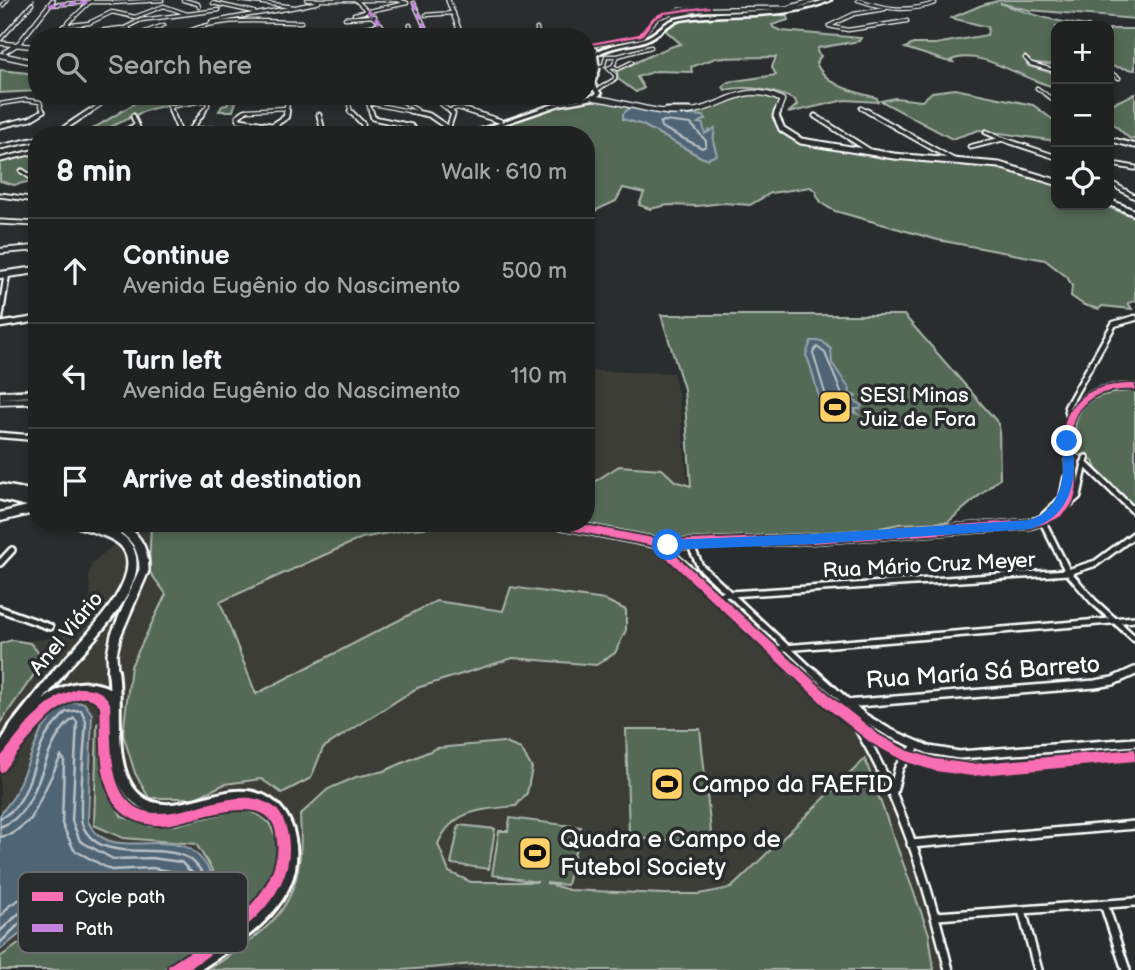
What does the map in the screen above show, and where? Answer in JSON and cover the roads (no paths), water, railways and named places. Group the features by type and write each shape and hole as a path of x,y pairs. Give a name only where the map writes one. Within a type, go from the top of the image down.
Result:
{"main road":[{"path":"595,50 645,37 682,10 790,10 822,0"},
{"path":"595,56 601,50 653,36 667,20 719,13 796,11 829,0"},
{"path":"719,13 728,9"},
{"path":"2,53 28,56"},
{"path":"2,53 28,60"},
{"path":"595,88 597,92 683,111 704,108 736,93 768,95 782,100 776,120 789,136 801,141 1016,168 1051,179"},
{"path":"485,126 548,105"},
{"path":"491,126 549,105"},
{"path":"1114,203 1135,212"},
{"path":"0,395 28,394"},
{"path":"0,401 28,396"},
{"path":"0,488 28,502"},
{"path":"0,495 28,503"},
{"name":"Anel Viário","path":"0,757 13,729 125,590 133,571 133,555 122,532"},
{"name":"Anel Viário","path":"127,532 137,538 145,558 144,570 112,655 115,685 113,706 120,773 133,796 147,805 161,808 237,796 256,797 276,809 291,836 292,863 285,884 272,908 248,931"},
{"path":"0,757 45,707 64,691 93,685 108,693 113,706"},
{"name":"Anel Viário","path":"191,970 216,953"}],"street":[{"path":"3,0 3,5"},
{"path":"31,28 53,0"},
{"path":"49,5 90,1 161,0 164,6 183,14 193,14"},
{"path":"183,0 198,4 199,7"},
{"path":"240,0 297,8"},
{"path":"310,0 319,2"},
{"path":"213,3 257,12 279,12 319,2 397,0 406,4"},
{"path":"447,0 459,28"},
{"path":"595,44 640,36 658,18 682,10 788,8 815,0"},
{"path":"858,0 885,9"},
{"path":"63,26 90,1"},
{"path":"338,5 341,1"},
{"path":"356,1 385,28"},
{"path":"25,2 25,12"},
{"path":"354,14 417,3 426,28"},
{"path":"907,21 848,30 829,26 854,14 885,9 920,10 935,3"},
{"path":"28,46 0,40 32,4"},
{"path":"135,17 164,6"},
{"path":"63,26 91,22 111,12 122,10 141,20"},
{"path":"104,28 128,27 141,20 219,10"},
{"path":"111,12 113,26"},
{"path":"194,28 257,12"},
{"path":"426,15 454,13"},
{"path":"345,18 352,21 375,16"},
{"path":"198,26 237,22 301,22"},
{"path":"360,27 381,24"},
{"path":"157,28 164,25"},
{"path":"2,53 18,44 28,31"},
{"path":"595,69 604,65 606,56 618,56 651,47"},
{"path":"597,92 615,79 615,75 608,68 613,66 618,56"},
{"path":"1025,58 1031,64 1051,70"},
{"path":"613,66 618,69 632,62"},
{"path":"1037,88 1051,97"},
{"path":"0,104 28,102"},
{"path":"0,126 30,119 43,110 41,105"},
{"path":"68,126 100,105"},
{"path":"177,126 169,107 180,105"},
{"path":"193,126 207,105"},
{"path":"287,105 287,108 286,117 276,126 239,120 238,116 247,110 287,108"},
{"path":"348,105 351,115 363,126"},
{"path":"369,105 373,118 411,126"},
{"path":"379,105 422,113"},
{"path":"409,105 445,126"},
{"path":"444,105 453,114 449,126"},
{"path":"450,110 458,107 500,121"},
{"path":"861,108 954,160"},
{"path":"319,115 322,126"},
{"path":"133,116 137,125"},
{"path":"815,116 873,152"},
{"path":"986,132 1051,155"},
{"path":"970,148 1002,139"},
{"path":"1114,140 1135,146"},
{"path":"0,147 28,141"},
{"path":"0,160 28,153"},
{"path":"1118,165 1135,168"},
{"path":"22,171 28,175"},
{"path":"1114,185 1135,197"},
{"path":"0,195 28,199"},
{"path":"0,222 28,224"},
{"path":"0,251 28,249"},
{"path":"0,318 4,274 28,271"},
{"path":"1063,509 1072,489 1067,407 1114,324 1135,318"},
{"path":"0,325 28,320"},
{"path":"1069,416 1076,405 1091,394 1111,388 1135,387"},
{"path":"0,435 28,437"},
{"path":"595,531 658,544 690,544 1030,524 1063,509 1078,496 1085,461 1135,512"},
{"path":"1042,520 1063,499 1070,464"},
{"path":"9,514 28,507"},
{"path":"0,516 28,508"},
{"path":"1042,520 1069,572 1114,622 1135,639"},
{"name":"Rua Mário Cruz Meyer","path":"714,595 1069,572 1090,567 1135,534"},
{"path":"658,544 855,724 907,756 940,766 972,769 1135,755"},
{"path":"690,544 697,561 727,593 863,717 917,745 959,755 1134,745"},
{"path":"0,562 12,550"},
{"path":"683,566 693,567 697,561"},
{"path":"0,609 50,627"},
{"path":"772,649 1135,619"},
{"name":"Rua María Sá Barreto","path":"833,705 1095,684 1113,681 1135,671"},
{"path":"855,724 872,749 893,795 937,916 949,970"},
{"path":"893,795 894,780 899,767 917,745"},
{"path":"1064,748 1070,761"},
{"path":"990,754 996,767"},
{"path":"911,844 1135,825"},
{"path":"937,916 1135,902"},
{"path":"1104,904 1126,970"},
{"path":"1022,911 1038,970"}],"water":[{"path":"630,107 661,113 704,116 706,119 698,123 703,124 705,134 715,128 713,141 717,155 707,159 701,157 643,125 623,119 623,114"},
{"path":"811,341 822,341 831,349 832,363 850,390 849,394 856,396 852,400 862,405 860,409 854,409 858,414 850,411 848,406 843,407 844,419 823,410 806,355"},
{"path":"73,702 84,703 92,714 88,821 96,833 107,840 120,843 163,843 190,849 211,872 18,872 18,935 0,950 0,815 14,796 41,731 61,706"}],"waterway":[{"path":"28,7 34,0"},
{"path":"4,54 28,58"}],"place":[{"name":"SESI Minas Juiz de Fora","path":"835,407"},
{"name":"Campo da FAEFID","path":"667,784"},
{"name":"Quadra e Campo de Futebol Society","path":"535,853"}]}
